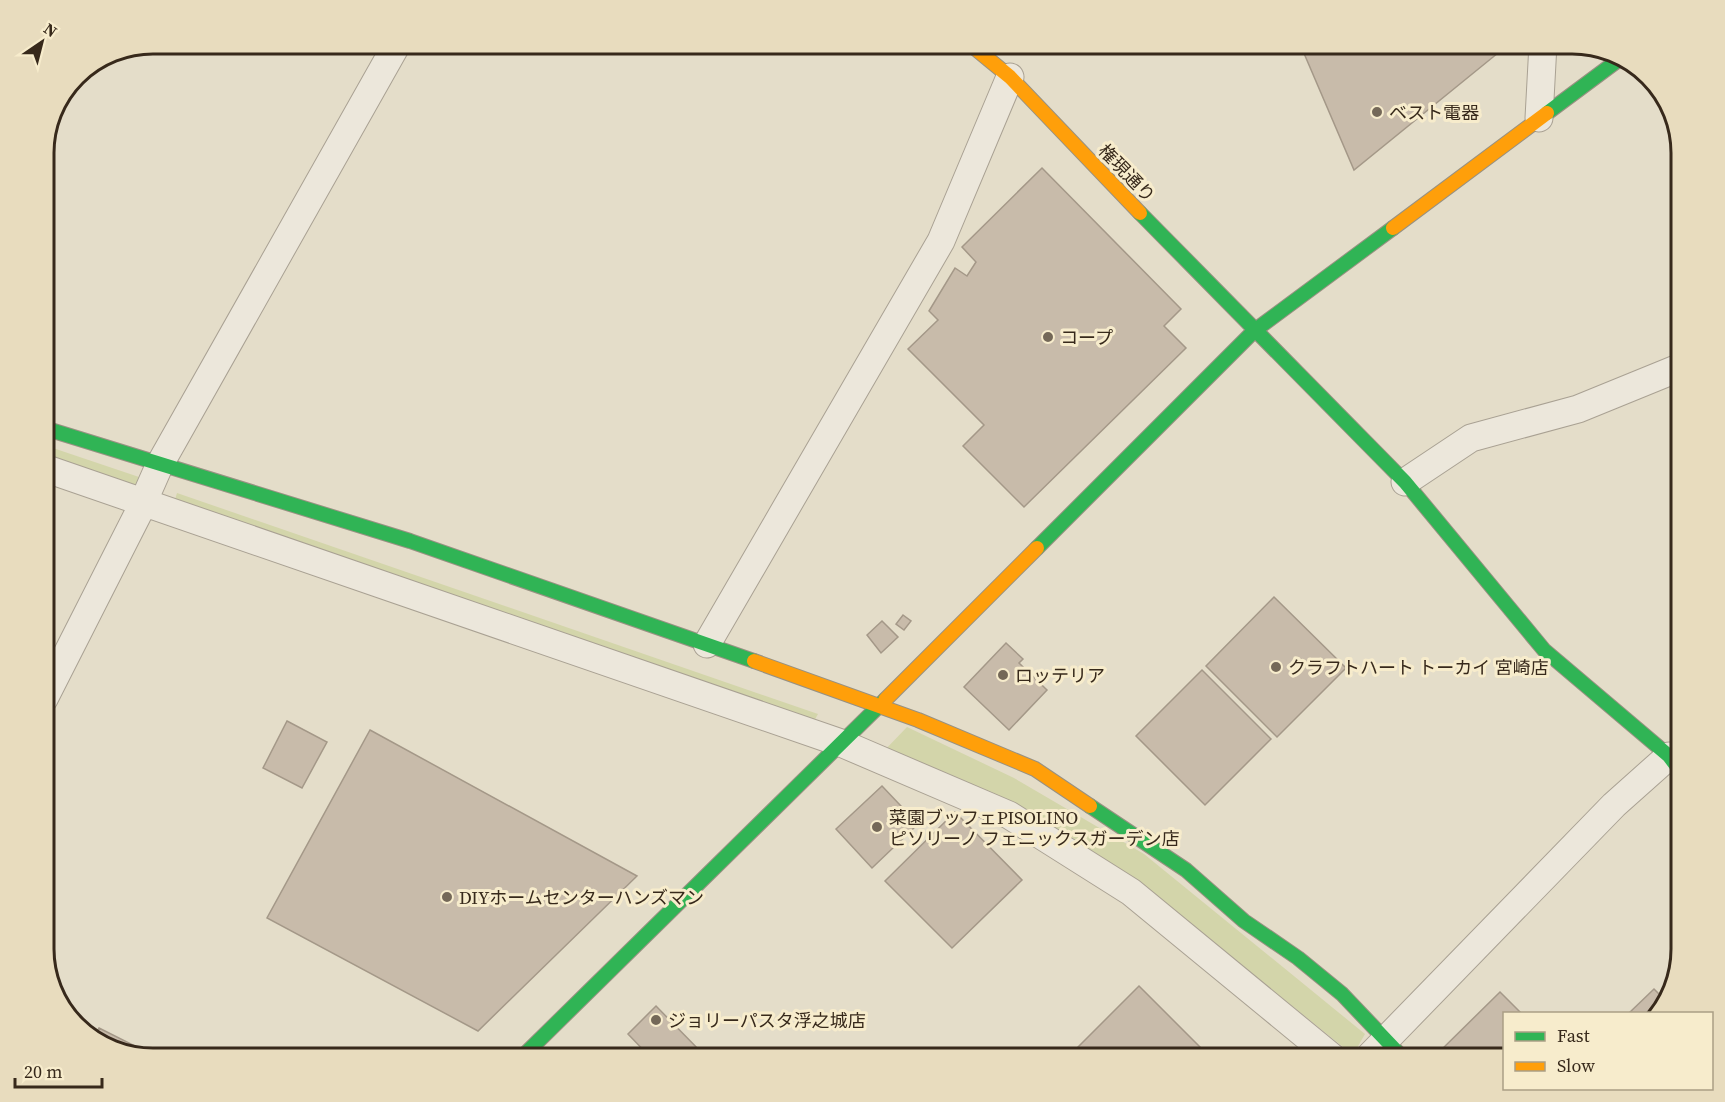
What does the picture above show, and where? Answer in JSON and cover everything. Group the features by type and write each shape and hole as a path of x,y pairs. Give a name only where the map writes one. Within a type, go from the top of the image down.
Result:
{"street":[{"path":"54,679 143,503 160,464 391,54"},
{"name":"権現通り","path":"982,54 1010,77 1254,331 1405,482 1544,650 1671,761"},
{"path":"1539,118 1542,54"},
{"path":"532,1048 1254,331 1614,63"},
{"path":"707,644 941,241 1010,77"},
{"path":"1405,482 1471,438 1578,409 1671,371"},
{"path":"54,431 410,541 707,644 967,740 1035,769 1186,870 1244,921 1298,958 1342,994 1382,1048"},
{"path":"54,472 841,743 1009,815 1131,892 1320,1048"},
{"path":"1391,1048 1614,805 1671,767"}],"green space":[{"path":"54,448 139,477 136,488 54,460"},
{"path":"177,493 818,714 813,723 174,503"},
{"path":"907,727 1014,778 1144,854 1365,1034 1357,1048 1344,1048 1124,871 882,753"}],"building":[{"name":"ベスト電器","path":"1304,54 1497,54 1354,170"},
{"name":"コープ","path":"1042,168 1181,309 1164,326 1186,348 1024,507 963,446 984,425 908,349 938,320 929,311 955,268 967,276 976,262 962,247"},
{"name":"クラフトハート トーカイ 宮崎店","path":"1274,597 1346,668 1277,737 1206,666"},
{"path":"903,615 911,621 904,630 896,624"},
{"path":"882,621 898,637 881,653 867,635"},
{"name":"ロッテリア","path":"1006,643 1023,659 1019,663 1047,690 1009,730 964,687"},
{"path":"1202,670 1271,739 1205,805 1136,736"},
{"path":"287,721 327,742 302,788 263,768"},
{"name":"DIYホームセンターハンズマン","path":"370,730 637,876 478,1031 267,918"},
{"name":"菜園ブッフェPISOLINO ピソリーノ フェニックスガーデン店","path":"882,786 918,824 872,868 836,829"},
{"path":"955,812 1022,880 952,948 885,881"},
{"path":"1139,986 1201,1048 1077,1048"},
{"path":"1654,989 1659,994 1648,1012 1630,1012"},
{"path":"1500,992 1520,1012 1503,1012 1503,1048 1443,1048"},
{"name":"ジョリーパスタ浮之城店","path":"656,1006 697,1048 641,1048 628,1034"},
{"path":"99,1028 135,1046 121,1043 98,1031"}],"traffic: fast":[{"path":"1547,113 1614,63"},
{"path":"1140,213 1405,482 1544,650 1671,759"},
{"path":"1037,548 1254,331 1393,228"},
{"path":"54,431 410,541 754,661"},
{"path":"531,1048 885,700"},
{"path":"1090,806 1186,870 1244,921 1298,958 1342,994 1393,1048"}],"traffic: slow":[{"path":"982,54 1010,77 1140,213"},
{"path":"1393,228 1547,113"},
{"path":"885,700 1037,548"},
{"path":"754,661 918,720 1035,769 1090,806"}],"place":[{"name":"ベスト電器","path":"1377,112"},
{"name":"コープ","path":"1048,337"},
{"name":"クラフトハート トーカイ 宮崎店","path":"1276,667"},
{"name":"ロッテリア","path":"1003,675"},
{"name":"菜園ブッフェPISOLINO ピソリーノ フェニックスガーデン店","path":"877,827"},
{"name":"DIYホームセンターハンズマン","path":"447,897"},
{"name":"ジョリーパスタ浮之城店","path":"656,1020"}]}
